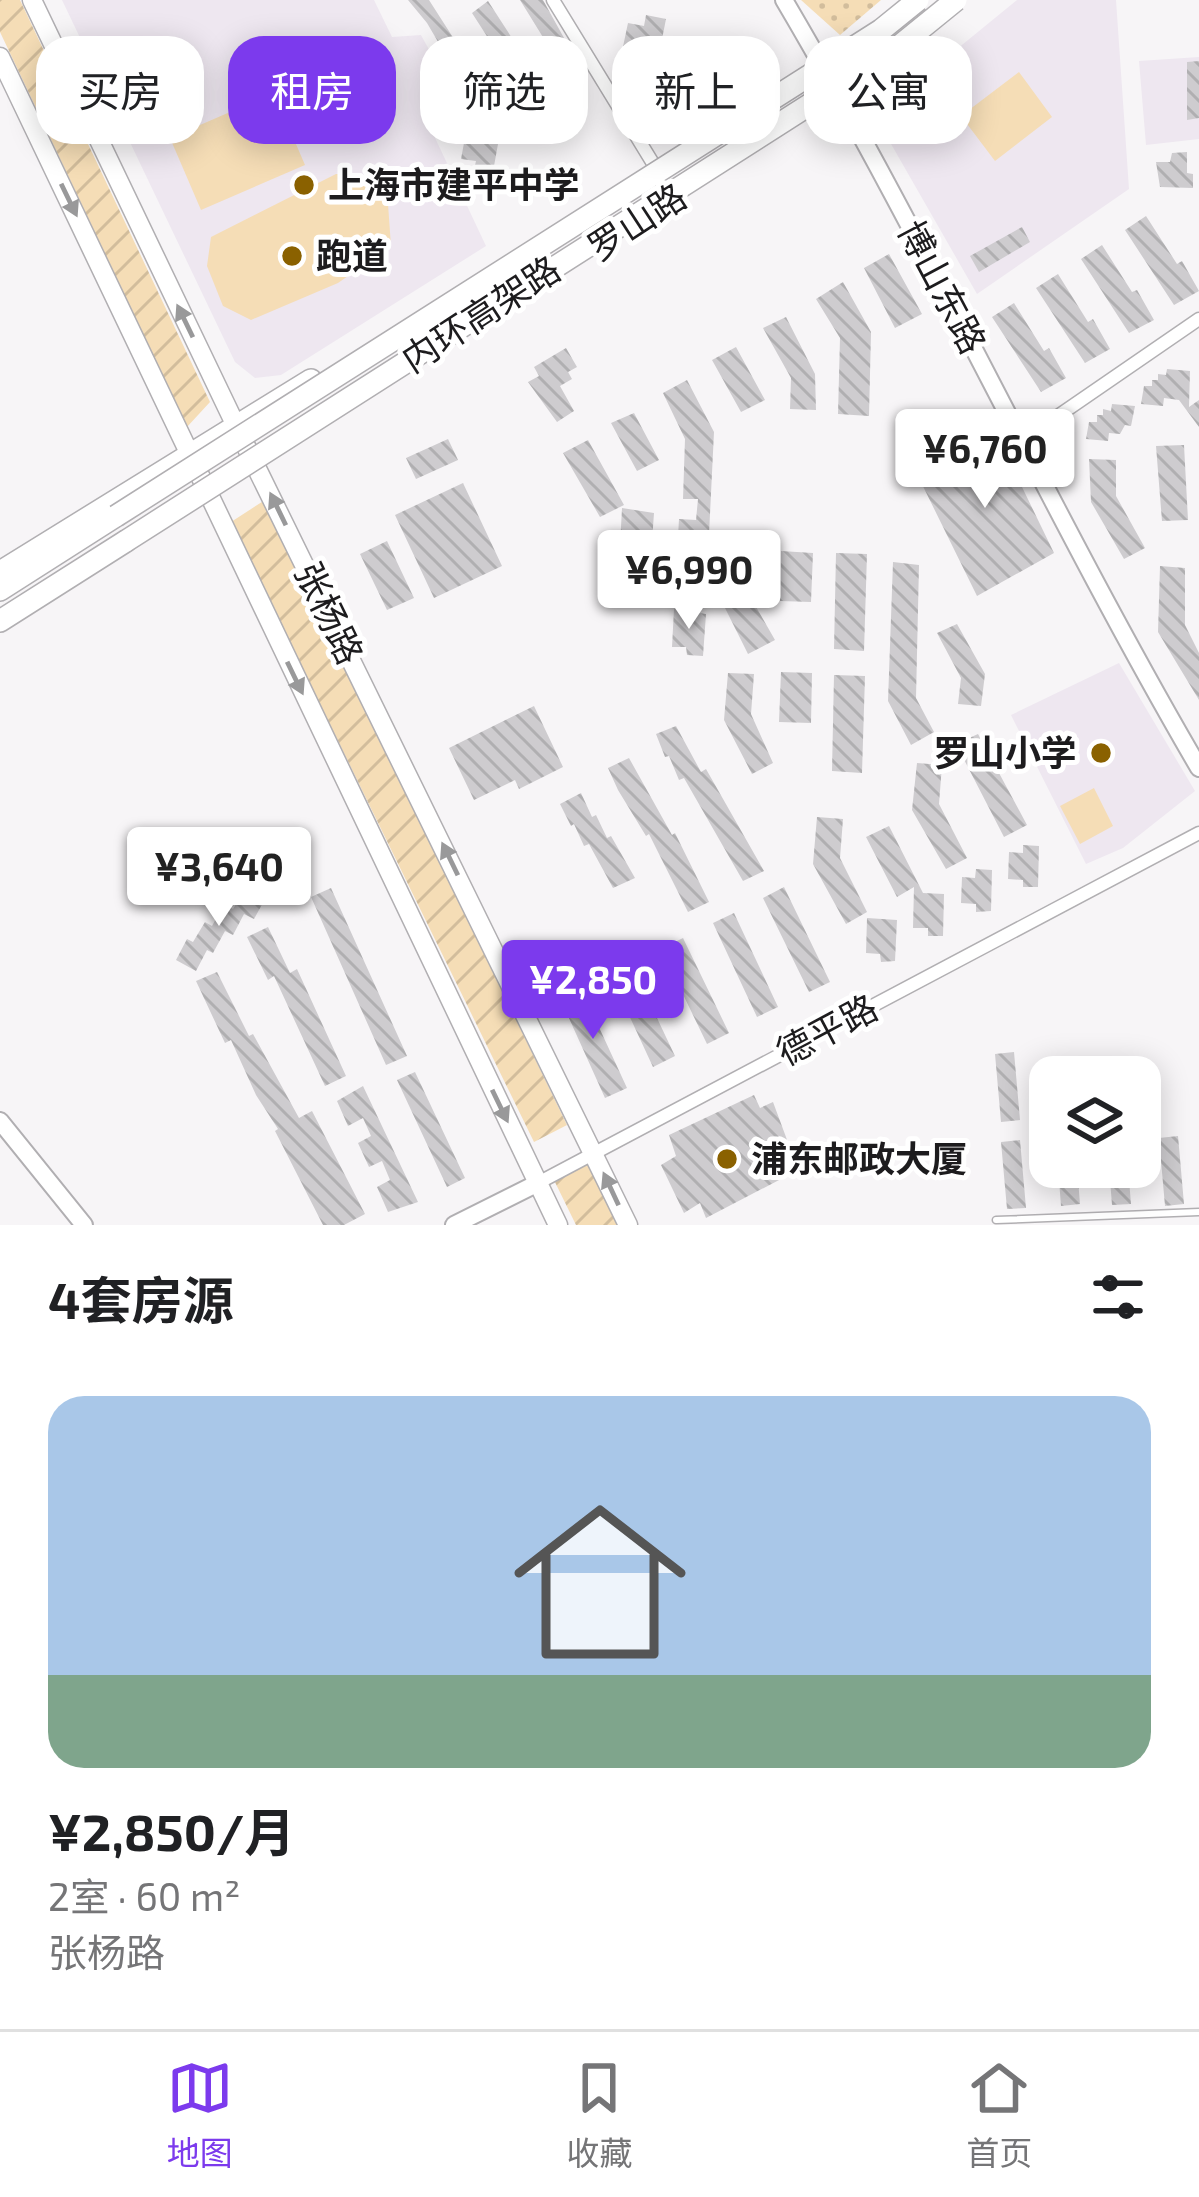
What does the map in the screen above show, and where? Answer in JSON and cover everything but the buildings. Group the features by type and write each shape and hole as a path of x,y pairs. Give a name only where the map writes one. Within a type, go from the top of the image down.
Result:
{"main road":[{"name":"张杨路","path":"32,0 628,1225"},
{"name":"罗山路","path":"859,36 907,0"},
{"name":"内环高架路","path":"0,590 881,30 918,0"},
{"name":"内环高架路","path":"0,621 892,52 956,0"},
{"name":"罗山路","path":"922,36 966,0"},
{"name":"张杨路","path":"0,57 558,1225"},
{"name":"罗山路","path":"0,572 804,70"},
{"name":"罗山路","path":"0,632 804,115"}],"street":[{"path":"553,0 654,165"},
{"name":"博山东路","path":"784,0 805,36"},
{"name":"博山东路","path":"864,144 1199,767"},
{"path":"1023,440 1199,319"},
{"name":"德平路","path":"454,1225 1199,833"},
{"path":"1,1122 84,1225"}],"lane":[{"path":"996,1220 1199,1211"}],"shaded area":[{"path":"0,0 20,0 37,36 36,108 0,32"},
{"name":"上海市建平中学","path":"62,0 374,0 392,36 228,36 228,144 396,144 396,37 421,35 420,144 438,144 486,246 281,375 255,378 235,362 131,144 204,144 204,36 79,36"},
{"path":"801,0 881,0 840,35"},
{"path":"1017,0 1116,0 1129,189 977,294 891,144 972,144 972,37"},
{"path":"1199,57 1199,139 1146,145 1139,61"},
{"path":"1019,72 1052,117 995,161 972,131 972,108"},
{"path":"228,113 228,144 296,144 305,165 201,210 173,144 204,144 204,123"},
{"path":"53,144 88,144 210,402 187,427"},
{"name":"跑道","path":"336,174 366,175 388,204 391,246 338,283 251,320 223,306 207,266 211,237"},
{"path":"265,500 567,1125 534,1142 231,522"},
{"name":"罗山小学","path":"1119,663 1195,791 1123,848 1086,864 1011,715"},
{"path":"1094,788 1113,826 1080,844 1060,806"},
{"path":"587,1159 618,1225 576,1225 552,1176"}],"place":[{"name":"上海市建平中学","path":"304,185"},
{"name":"跑道","path":"292,256"},
{"name":"罗山小学","path":"1101,753"},
{"name":"浦东邮政大厦","path":"727,1159"}]}
